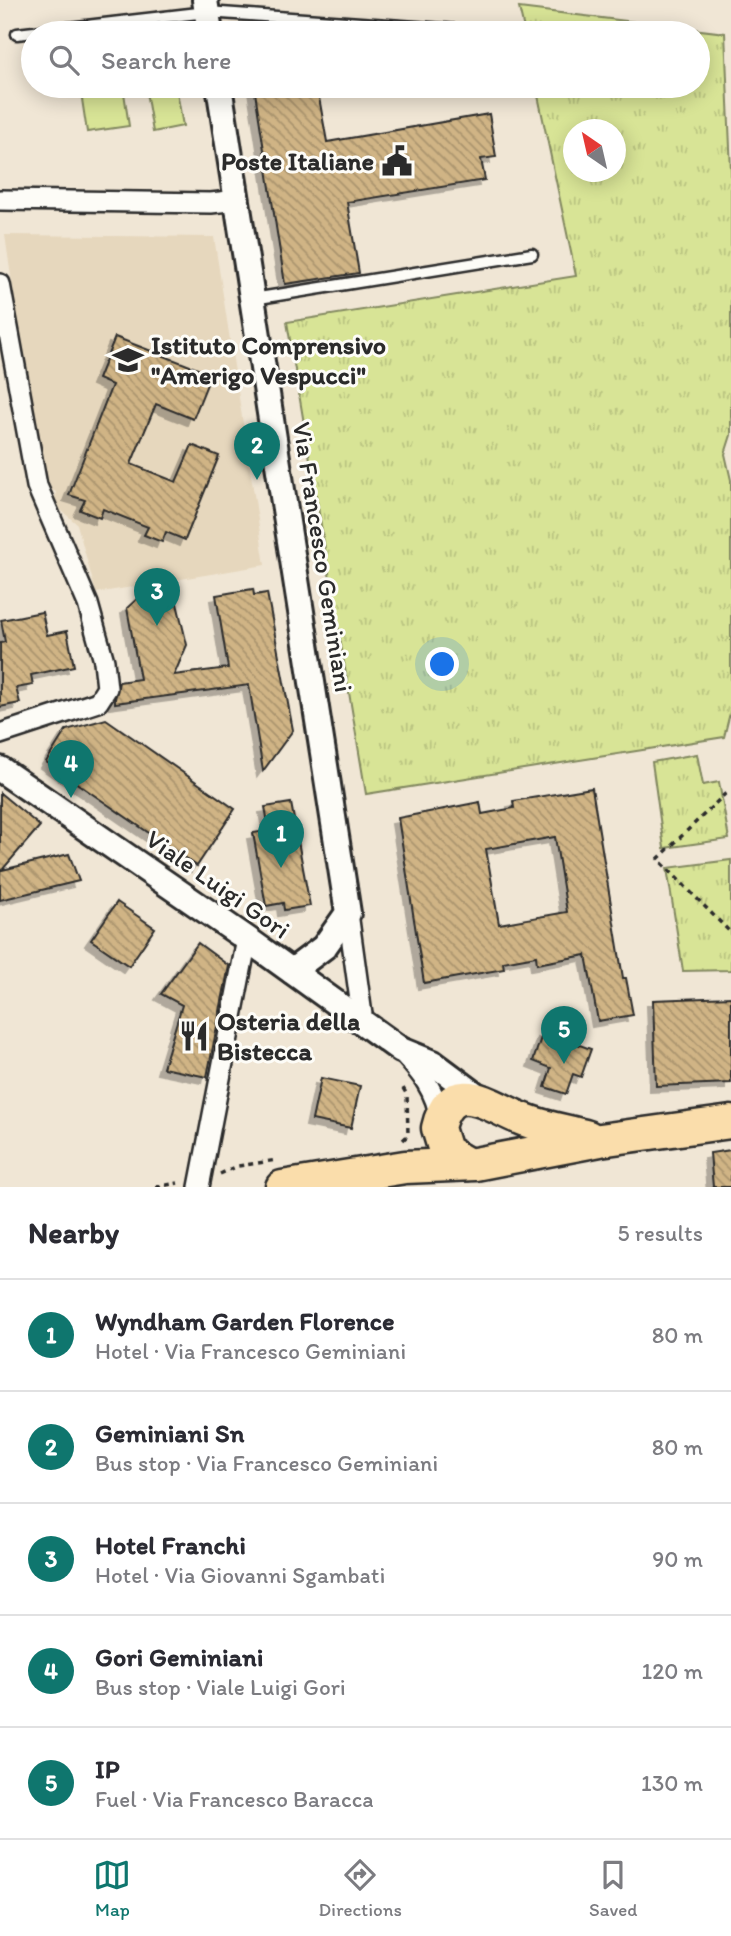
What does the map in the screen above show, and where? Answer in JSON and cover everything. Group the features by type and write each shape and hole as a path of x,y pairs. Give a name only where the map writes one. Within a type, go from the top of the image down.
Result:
{"main road":[{"path":"282,1187 422,1152 456,1101 488,1102 527,1121 600,1140"},
{"path":"439,1124 445,1151 479,1161 502,1146 506,1129 488,1102"},
{"path":"401,1157 479,1161 600,1140 731,1122"}],"street":[{"name":"Via Francesco Geminiani","path":"221,98 363,1022"},
{"path":"0,201 211,203 238,200"},
{"path":"0,284 37,486 88,604 104,661 107,688 98,702 0,734"},
{"name":"Viale Luigi Gori","path":"0,769 247,939 401,1050 433,1063 488,1102"},
{"path":"292,971 324,947 348,913"},
{"path":"200,1187 247,939"},
{"name":"Viale Luigi Gori","path":"401,1050 432,1088 438,1100 439,1124"}],"lane":[{"path":"147,21 207,15 305,21"},
{"path":"17,34 21,34"},
{"path":"253,299 532,254"}],"path":[{"path":"726,793 658,859 731,933"},
{"path":"398,1078 407,1095 408,1135 401,1157"},
{"path":"156,1187 174,1184"}],"shaded area":[{"name":"Istituto Comprensivo \"Amerigo Vespucci\"","path":"5,235 214,237 265,565 96,593 77,524 54,504 56,492 41,484"}],"green space":[{"path":"519,8 626,21 522,21"},
{"path":"710,31 725,33 731,171 731,435 725,454 731,480 731,709 724,737 366,794 287,322 576,276 539,98 710,98"},
{"path":"82,98 125,98 129,126 87,132"},
{"path":"147,98 178,98 183,126 153,132"},
{"path":"697,754 703,785 719,782 729,839 664,848 652,762"},
{"path":"731,860 731,970 683,971 667,868"}],"building":[{"path":"256,98 319,98 327,142 489,114 496,157 481,159 485,180 347,202 359,273 285,284"},
{"path":"115,337 211,374 193,419 156,404 131,464 176,482 192,445 219,456 185,540 166,532 162,542 144,535 148,527 103,509 100,518 80,510 85,500 69,495 112,385 98,379"},
{"path":"253,589 254,595 267,593 293,730 263,771 249,685 115,703 119,682 140,679 127,608 139,597 168,590 175,595 187,645 174,675 228,668 216,595"},
{"path":"42,612 47,635 67,631 74,666 31,675 33,685 16,688 20,703 0,707 0,643 5,642 1,620"},
{"path":"106,719 235,809 197,866 46,762 66,730"},
{"path":"592,788 623,978 626,978 633,1015 598,1021 586,955 537,964 536,956 503,962 504,969 424,983 398,818 480,802 482,814 514,808 513,801","holes":["555,837 567,912 499,924 486,849"]},
{"path":"0,793 40,826 2,870 69,854 79,881 0,900"},
{"path":"291,803 310,906 284,910 283,903 266,906 253,833 270,833 265,807"},
{"path":"117,902 155,928 129,966 91,940"},
{"name":"Osteria della Bistecca","path":"198,943 229,966 207,1077 163,1068 182,1005 161,994"},
{"path":"731,997 731,1083 656,1086 653,1000"},
{"path":"543,1032 591,1049 581,1077 573,1074 566,1094 545,1087 551,1068 533,1061"},
{"path":"321,1078 360,1086 351,1128 312,1120"},
{"path":"731,1150 731,1187 713,1187 710,1153"}],"place":[{"name":"Poste Italiane","path":"397,161"},
{"name":"Istituto Comprensivo \"Amerigo Vespucci\"","path":"128,360"},
{"name":"Geminiani Sn","path":"257,480"},
{"name":"Hotel Franchi","path":"157,626"},
{"name":"Gori Geminiani","path":"71,798"},
{"name":"Wyndham Garden Florence","path":"281,868"},
{"name":"Osteria della Bistecca","path":"194,1036"},
{"name":"IP","path":"564,1064"}]}
